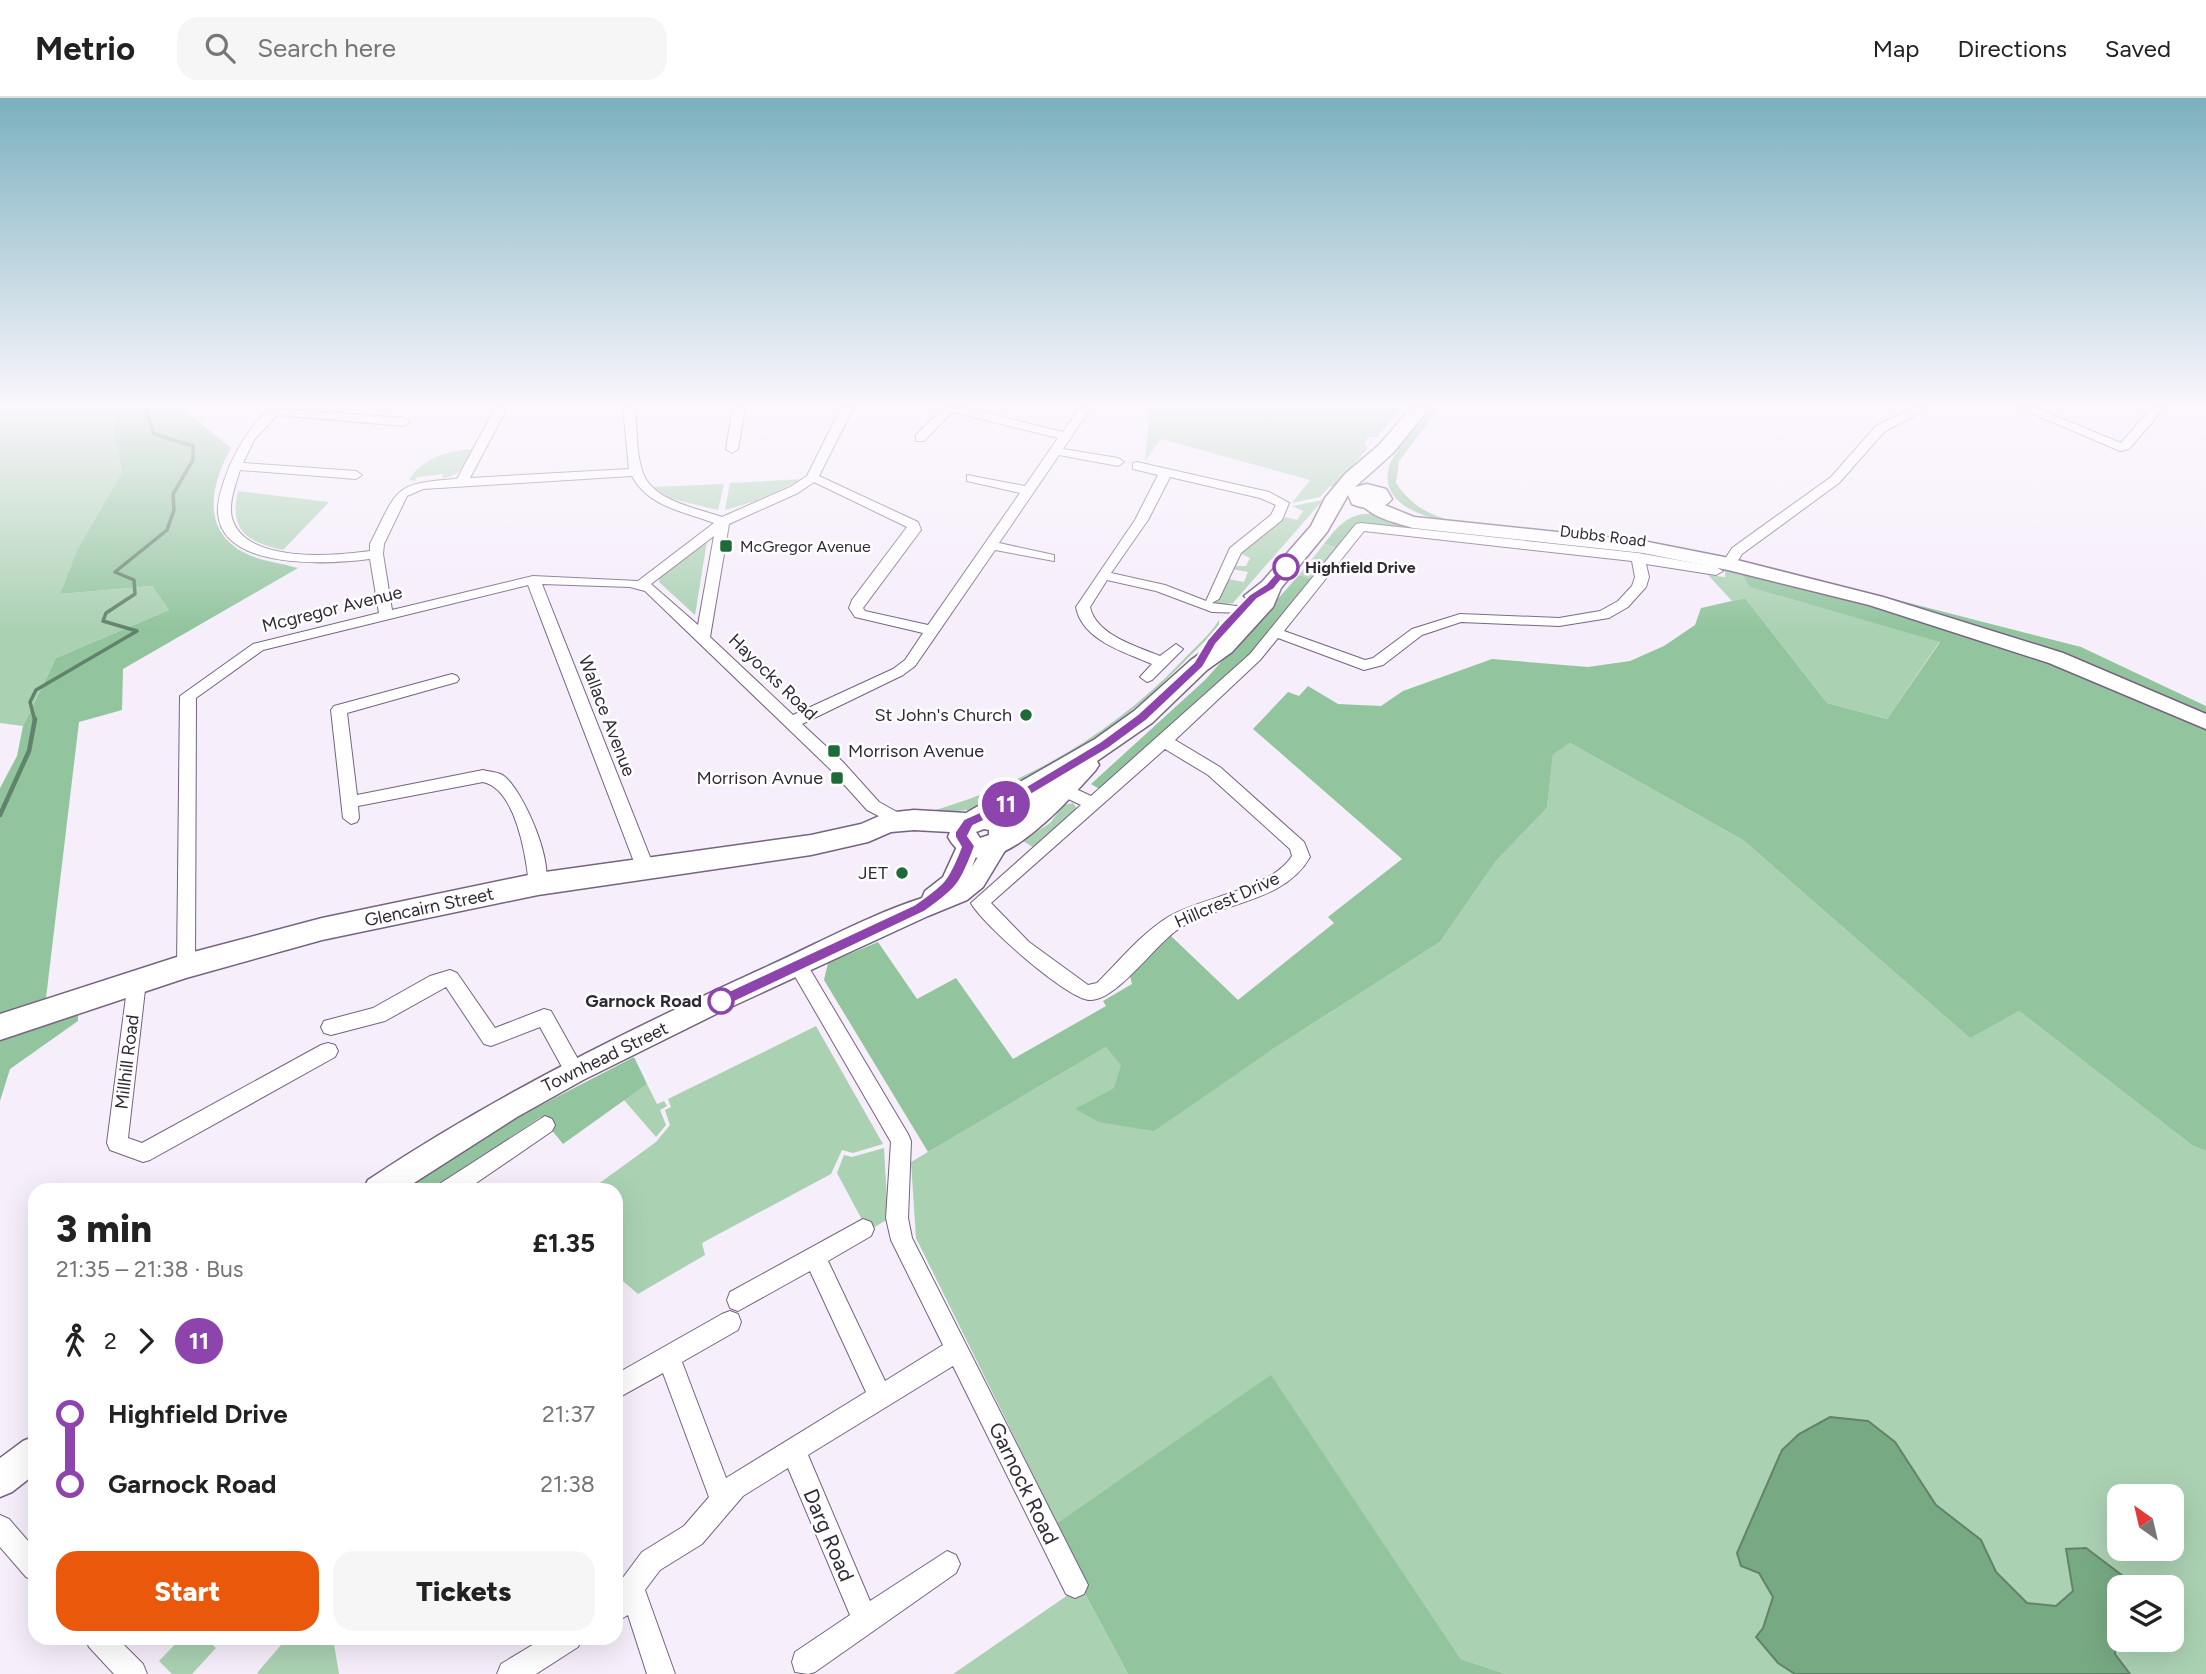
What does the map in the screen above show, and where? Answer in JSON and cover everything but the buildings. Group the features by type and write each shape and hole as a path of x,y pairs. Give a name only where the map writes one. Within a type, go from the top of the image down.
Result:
{"main road":[{"path":"977,824 1104,745 1143,717 1199,665 1224,647 1265,602 1270,587 1325,519 1335,498 1349,482"},
{"path":"1365,482 1367,497"},
{"path":"1367,497 1402,519 1438,526 1643,547 1876,601 2056,658 2206,722"},
{"path":"1325,519 1341,514 1367,497"},
{"path":"1199,665 1212,642 1223,611 1270,587"},
{"path":"999,842 1036,818 1104,745"},
{"name":"Glencairn Street","path":"870,819 903,832 977,824"},
{"name":"Glencairn Street","path":"0,1027 186,966 322,929 538,884 811,845 870,819 886,823 900,821 977,824"},
{"path":"977,824 987,819 998,823 1003,831 999,842"},
{"name":"Townhead Street","path":"919,909 953,883 977,824"},
{"name":"Townhead Street","path":"388,1183 459,1135 574,1070 919,909 991,880 999,842"},
{"path":"0,1480 28,1458"}],"street":[{"path":"230,482 225,517 234,536 246,544 291,557 349,559 376,554"},
{"path":"386,615 376,554 377,544 404,492 421,485 470,482"},
{"path":"640,482 651,493 723,522"},
{"path":"642,584 723,522 807,482"},
{"path":"820,482 913,525 914,530 857,603 856,608 860,614 933,631"},
{"path":"987,482 1029,491"},
{"path":"792,722 906,667 1035,482"},
{"path":"1161,482 1140,520 1083,607 1087,624 1103,635 1162,663"},
{"path":"1207,482 1264,495 1283,503 1277,516 1235,551 1218,584 1223,611"},
{"path":"1722,567 1737,551 1833,482"},
{"name":"Hayocks Road","path":"703,636 723,522"},
{"name":"Dubbs Road","path":"1277,633 1360,527 1722,567"},
{"path":"992,545 1049,558"},
{"path":"991,880 1091,803 1164,741 1255,657 1277,633 1364,665 1378,662 1417,632 1460,618 1559,622 1592,619 1623,604 1639,587 1642,578 1638,557"},
{"path":"1103,575 1160,588 1223,611"},
{"name":"Mcgregor Avenue","path":"186,966 188,696 252,650 386,615 533,580 642,584"},
{"name":"Wallace Avenue","path":"533,580 645,867"},
{"path":"1201,580 1218,584"},
{"name":"Hayocks Road","path":"642,584 650,588 703,636 869,799 870,819"},
{"path":"1147,677 1176,649"},
{"path":"452,679 337,704 351,810 483,776 497,779 524,822 536,864 538,884"},
{"name":"Hillcrest Drive","path":"991,880 980,903 1023,947 1076,989 1091,993 1104,988 1167,926 1205,907 1262,887 1294,868 1301,857 1298,846 1214,771 1164,741"},
{"path":"977,824 1049,792 1063,789 1091,803"},
{"name":"Garnock Road","path":"798,966 901,1141 898,1229 1075,1586"},
{"path":"331,1027 378,1015 437,981 450,978 491,1038 544,1017 574,1070"},
{"name":"Millhill Road","path":"137,981 117,1143 143,1153 328,1051"},
{"path":"458,1183 545,1125"},
{"path":"738,1300 863,1229"},
{"path":"815,1257 880,1396"},
{"path":"623,1383 730,1322"},
{"path":"661,1674 624,1599 651,1561 693,1535 734,1487 958,1349"},
{"path":"670,1357 722,1499"},
{"name":"Darg Road","path":"793,1450 865,1620"},
{"path":"0,1528 28,1560"},
{"path":"805,1662 947,1564"},
{"path":"105,1645 133,1674"},
{"path":"511,1674 553,1645"}],"shaded area":[{"path":"0,482 116,482 77,550 60,594 152,586 169,610 56,658 23,726 0,723"},
{"path":"116,482 217,482 214,505 216,519 221,532 231,543 251,556 298,568 123,669 122,710 79,722 46,998 0,1014 0,788 17,756 23,726 56,658 169,610 152,586 60,594 77,550"},
{"path":"798,482 756,501 725,510 730,483"},
{"path":"1309,482 1340,482 1335,487 1330,486 1320,497 1292,503"},
{"path":"1388,482 1396,482 1406,496 1418,506 1446,519 1445,521 1423,515 1402,504 1389,487"},
{"path":"724,484 718,510 672,499 652,487"},
{"path":"238,491 329,502 283,550 259,543 243,532 236,516"},
{"path":"1323,500 1233,603 1220,605 1208,600 1218,600 1228,579 1244,582 1248,572 1232,569 1233,566 1246,566 1250,558 1239,553 1286,517 1297,520 1303,511 1292,506"},
{"path":"1374,514 1410,526 1408,529 1357,524 1338,548 1324,544 1339,526 1351,518"},
{"path":"707,541 695,615 659,582 660,578"},
{"path":"1324,544 1338,548 1312,579 1299,575"},
{"path":"1725,569 1741,572 1749,587 1940,641 1887,719 1827,703 1745,598 1732,601 1708,575 1725,577"},
{"path":"1741,572 1875,605 2055,663 2206,727 2206,1151 2193,1146 2019,1011 1970,1038 1743,840 1570,743 1553,754 1547,808 1496,861 1440,942 1270,1051 1154,1131 1099,1122 1075,1109 1114,1088 1121,1065 1106,1047 928,1152 824,980 828,963 878,942 917,999 956,978 1013,1059 1106,1006 1103,1001 1132,984 1130,976 1171,936 1238,1000 1334,923 1328,917 1402,859 1253,729 1288,692 1299,696 1308,686 1338,704 1381,706 1403,691 1492,659 1588,667 1630,661 1664,646 1695,625 1701,608 1745,598 1827,703 1887,719 1940,642 1749,587"},
{"path":"1299,575 1312,579 1249,655 1101,790 1091,784 1205,680"},
{"path":"1882,596 2081,647 2206,706 2206,717 1954,619"},
{"path":"1219,620 1219,627 1150,696 1099,736 977,809 918,815 992,790 1061,756 1094,735 1155,687 1207,636"},
{"path":"1570,743 1743,840 1969,1037 2019,1011 2193,1146 2206,1151 2206,1674 1506,1674 1461,1659 1271,1376 1057,1523 916,1238 911,1162 1209,986 1270,1051 1440,942 1496,861 1547,808 1553,753"},
{"path":"1073,803 1078,810 1034,848 1023,841 1050,823 1064,805"},
{"path":"78,1012 78,1021 10,1069 0,1101 0,1039"},
{"path":"816,1026 883,1144 853,1153 842,1150 831,1174 702,1243 705,1255 638,1294 623,1281 623,1183 600,1183 656,1142 670,1125 665,1110 671,1107 668,1099"},
{"path":"634,1057 647,1084 563,1144 541,1117 442,1183 413,1183 520,1116"},
{"path":"647,1084 657,1104 664,1101 667,1106 660,1110 666,1125 656,1137 624,1100"},
{"path":"884,1148 888,1219 868,1231 837,1173 844,1155 852,1157"},
{"path":"1271,1375 1461,1659 1506,1674 1128,1674 1081,1586 1082,1574 1057,1523"},
{"path":"1830,1417 1868,1421 1895,1442 1936,1505 1981,1540 1996,1572 2027,1603 2056,1606 2073,1591 2066,1549 2086,1548 2122,1575 2107,1575 2107,1652 2115,1652 2130,1674 1795,1674 1778,1663 1756,1637 1763,1628 1773,1597 1759,1573 1741,1566 1737,1553 1782,1450 1799,1434"},
{"path":"1081,1586 1128,1674 953,1674"},
{"path":"174,1645 213,1645 216,1648 192,1674 172,1674 159,1661"},
{"path":"281,1645 334,1645 339,1674 257,1673"}],"waterway":[{"path":"35,720 30,702 36,690 137,631 103,621 106,613 135,594 134,580 115,572 167,530 174,510 173,494 180,482"},
{"path":"0,815 29,751 35,720"}],"bus line":[{"name":"11","path":"721,1001 919,909 947,889 957,877 968,846 962,837 964,827 1104,745 1143,717 1199,665 1212,642 1225,627 1253,597 1270,587 1286,567"}],"place":[{"name":"McGregor Avenue","path":"726,546"},
{"name":"Highfield Drive","path":"1286,567"},
{"name":"St John's Church","path":"1026,715"},
{"name":"Morrison Avenue","path":"834,751"},
{"name":"Morrison Avnue","path":"837,778"},
{"name":"JET","path":"902,873"},
{"name":"Garnock Road","path":"721,1001"}]}
